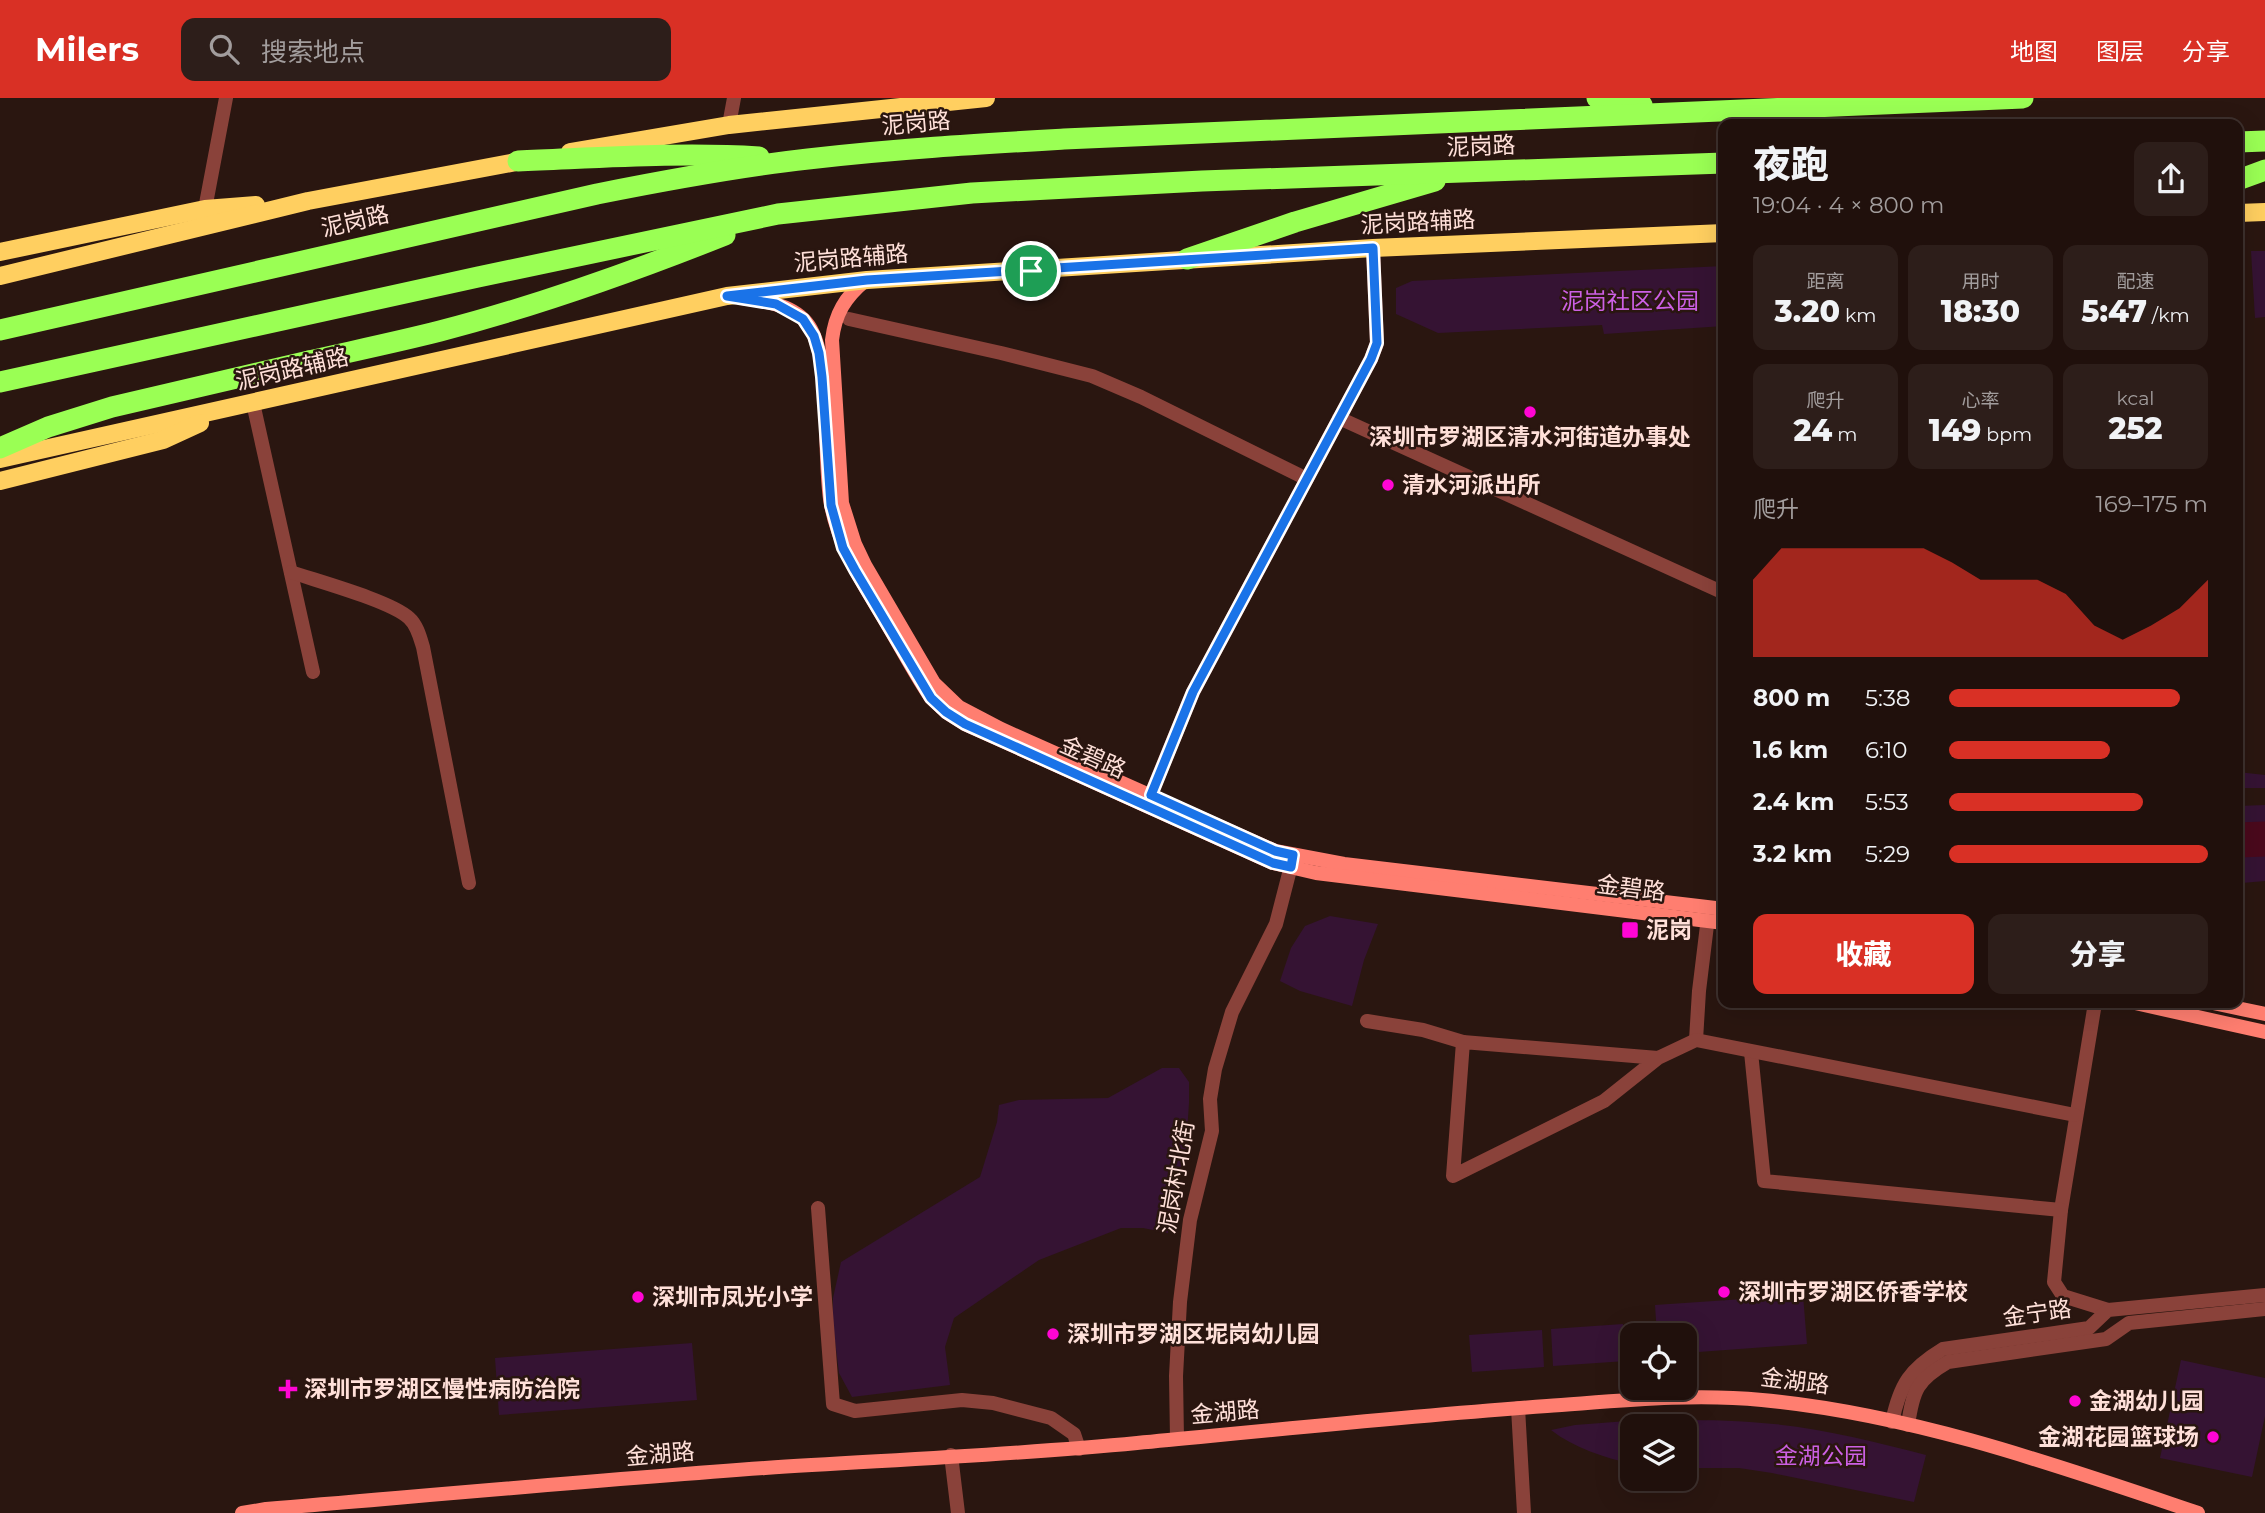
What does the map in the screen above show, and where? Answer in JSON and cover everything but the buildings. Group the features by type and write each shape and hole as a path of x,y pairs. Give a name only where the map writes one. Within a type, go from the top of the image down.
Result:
{"highway":[{"path":"1597,98 1693,112"},
{"name":"泥岗路","path":"0,330 597,194 694,175 807,159 945,146 1051,140 2022,98"},
{"path":"2243,142 2265,141"},
{"path":"517,161 719,155 807,159"},
{"name":"泥岗路","path":"0,382 778,214 972,193 1202,181 1718,163"},
{"path":"2243,178 2265,170"},
{"path":"1187,260 1295,222 1458,174"},
{"path":"0,448 48,428 112,408 441,331 594,284 778,214"}],"main road":[{"path":"0,276 308,201 517,161 729,125 986,98"},
{"path":"1693,112 1760,98"},
{"path":"0,251 205,209 308,201"},
{"path":"2243,213 2265,212"},
{"name":"泥岗路辅路","path":"0,459 727,296 867,280 1373,248 1718,233"},
{"path":"7,480 163,440 228,409"}],"street":[{"path":"205,209 226,98"},
{"path":"729,125 734,98"},
{"path":"1148,801 1193,692 1371,359 1377,343 1373,248"},
{"name":"金碧路","path":"867,280 842,304 832,340 842,503 865,565 934,683 959,707 1148,801"},
{"name":"金碧路","path":"727,296 776,304 803,319 814,336 822,377 831,505 843,548 931,698 965,724 1275,851 1292,861 1344,864 1713,912"},
{"path":"849,319 1092,376 1141,397 1307,479"},
{"path":"253,403 313,672"},
{"path":"1339,418 1718,590"},
{"path":"291,572 393,608 409,618 418,631 469,883"},
{"name":"泥岗村北街","path":"1177,1439 1176,1376 1180,1301 1190,1220 1212,1131 1210,1099 1215,1069 1232,1012 1276,924 1292,861"},
{"path":"1696,1040 1699,991 1713,912"},
{"path":"2094,1008 2061,1210 2054,1282 2063,1296 2108,1310"},
{"path":"2157,1008 2265,1032"},
{"path":"2237,1008 2265,1014"},
{"path":"1367,1021 1423,1030 1463,1042 1658,1058"},
{"path":"1463,1042 1453,1176 1604,1101 1658,1058 1696,1040 2075,1115"},
{"path":"1751,1052 1763,1181 2061,1210"},
{"path":"818,1208 833,1404 855,1411 962,1399 993,1403 1051,1418 1074,1434 1079,1449"},
{"name":"金宁路","path":"1892,1422 1904,1381 1923,1361 1943,1349 2089,1328 2108,1310 2265,1295"},
{"name":"金宁路","path":"1908,1425 1917,1387 1931,1371 1948,1362 2106,1339 2129,1322 2265,1309"},
{"name":"金湖路","path":"242,1513 718,1472 951,1455 1079,1449 1518,1408 1665,1398 1730,1397 1801,1404 1908,1425 1996,1447 2198,1513"},
{"path":"1518,1408 1524,1513"},
{"path":"951,1455 958,1513"}],"green space":[{"path":"2251,251 2265,251 2265,317 2255,318"},
{"name":"泥岗社区公园","path":"1718,266 1718,326 1604,334 1602,325 1438,333 1396,314 1396,288 1412,281"},
{"path":"2243,773 2265,775 2265,788 2243,788"},
{"path":"2265,805 2265,824 2243,825 2243,806"},
{"path":"2265,855 2265,881 2243,883 2243,856"},
{"path":"1330,916 1378,924 1364,960 1352,1006 1300,991 1280,981 1291,948 1305,926"},
{"path":"1162,1068 1179,1068 1189,1082 1186,1147 1170,1209 1168,1233 1143,1228 1121,1228 1039,1260 954,1318 945,1347 950,1385 852,1397 839,1373 833,1325 833,1298 841,1262 980,1177 997,1122 999,1105 1019,1100 1108,1098"},
{"path":"1803,1295 1807,1344 1697,1352 1697,1323 1656,1323 1655,1305"},
{"path":"1620,1324 1620,1361 1553,1366 1551,1329"},
{"path":"1542,1330 1544,1367 1472,1372 1469,1335"},
{"path":"692,1343 697,1400 499,1415 495,1358"},
{"name":"金湖花园篮球场","path":"2181,1360 2265,1378 2265,1416 2252,1477 2160,1458"},
{"name":"金湖公园","path":"1697,1421 1793,1426 1850,1436 1926,1455 1914,1502 1739,1468 1697,1468"},
{"name":"金湖公园","path":"1620,1422 1620,1461 1590,1451 1551,1430"}],"waterway":[{"path":"2243,840 2265,839"}],"place":[{"name":"深圳市罗湖区清水河街道办事处","path":"1530,412"},
{"name":"清水河派出所","path":"1388,485"},
{"name":"泥岗","path":"1630,930"},
{"name":"深圳市罗湖区侨香学校","path":"1724,1292"},
{"name":"深圳市凤光小学","path":"638,1297"},
{"name":"深圳市罗湖区坭岗幼儿园","path":"1053,1334"},
{"name":"深圳市罗湖区慢性病防治院","path":"288,1389"},
{"name":"金湖幼儿园","path":"2075,1401"},
{"name":"金湖花园篮球场","path":"2213,1437"}],"route":[{"path":"1373,248 1377,343 1371,359 1193,692 1151,795 1275,851 1293,855 1291,867 1273,863 965,724 931,698 843,548 831,505 822,377 819,353 810,327 803,319 776,304 727,296 867,280 1031,271 1373,248"}]}
